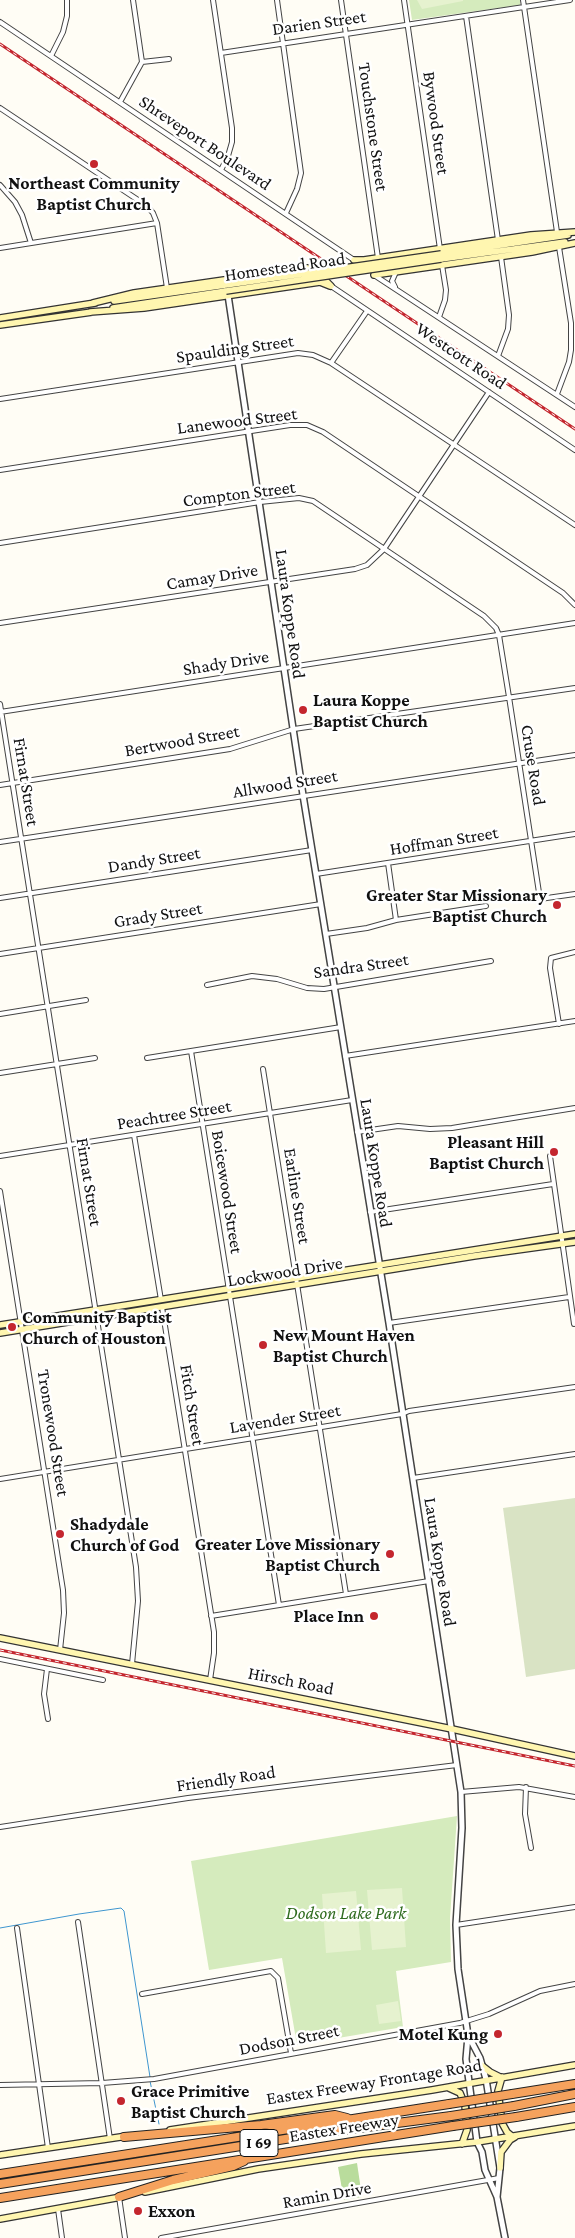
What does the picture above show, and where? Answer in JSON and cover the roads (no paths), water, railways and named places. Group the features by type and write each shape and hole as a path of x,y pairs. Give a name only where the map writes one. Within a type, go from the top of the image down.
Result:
{"highway":[{"name":"Eastex Freeway","path":"0,2174 574,2084"},
{"name":"I 69","path":"0,2185 336,2131 451,2116 575,2094"},
{"name":"Eastex Freeway","path":"0,2198 575,2107"},
{"path":"124,2137 261,2125 335,2115 351,2119"},
{"path":"119,2197 173,2180 233,2166 250,2158"}],"main road":[{"path":"374,275 396,272 498,240 557,232 575,233"},
{"name":"Homestead Road","path":"0,325 441,257 575,233"},
{"path":"354,260 362,263 378,258 501,257 559,247 575,242"},
{"name":"Homestead Road","path":"441,257 575,242"},
{"path":"93,303 134,293 308,268 314,269 322,280 331,286"},
{"path":"227,290 322,280"},
{"name":"Homestead Road","path":"0,318 93,303 227,290"},
{"path":"58,308 58,316"},
{"path":"8,316 10,324"},
{"name":"Lockwood Drive","path":"0,1325 162,1307 230,1293 575,1234"},
{"name":"Lockwood Drive","path":"379,1269 575,1242"},
{"name":"Lockwood Drive","path":"0,1333 23,1330 161,1300 230,1293"},
{"name":"Hirsch Road","path":"0,1638 452,1729 575,1756"},
{"path":"481,2065 490,2072 502,2077 498,2091 502,2123 507,2132 516,2136"},
{"name":"Eastex Freeway Frontage Road","path":"0,2155 448,2088 575,2065"},
{"path":"448,2088 460,2093 465,2105 467,2130 462,2144"},
{"path":"0,2220 258,2170 361,2154 478,2142 575,2126"},
{"path":"500,2168 501,2152 510,2140 516,2136"}],"street":[{"path":"51,56 63,32 67,16 67,0"},
{"path":"120,102 142,62 133,0"},
{"path":"213,0 232,142 222,170"},
{"path":"277,0 301,173 297,189 286,213"},
{"name":"Touchstone Street","path":"341,0 378,258"},
{"name":"Bywood Street","path":"404,0 446,290 445,300 439,316"},
{"path":"523,0 557,232"},
{"name":"Darien Street","path":"221,53 283,42 570,0"},
{"path":"466,16 498,240"},
{"name":"Shreveport Boulevard","path":"0,22 354,260"},
{"path":"142,62 169,60"},
{"path":"0,108 147,206 153,213 157,223 167,288"},
{"path":"0,185 15,202 22,215 31,243"},
{"path":"0,248 157,223"},
{"path":"557,394 570,362 572,350 559,247"},
{"path":"498,356 508,329 509,315 501,257"},
{"path":"362,263 374,275 575,407"},
{"path":"395,287 392,281 396,272"},
{"name":"Westcott Road","path":"331,286 575,450"},
{"name":"Laura Koppe Road","path":"227,290 303,795 413,1478 461,1792 462,1828 456,1925 458,1969 468,2035 466,2059 478,2142 485,2170 497,2197 505,2238"},
{"path":"331,362 367,311"},
{"name":"Spaulding Street","path":"0,398 298,353 313,354 331,362 575,525"},
{"name":"Camay Drive","path":"0,623 355,569 367,564 384,549 489,392"},
{"name":"Lanewood Street","path":"0,470 249,431 290,425 307,425 323,432 563,593 575,605"},
{"name":"Compton Street","path":"0,543 260,502 299,498 312,501 484,616 496,628 499,635"},
{"name":"Shady Drive","path":"1,712 575,623"},
{"name":"Cruse Road","path":"499,635 540,899 575,894"},
{"name":"Bertwood Street","path":"0,785 230,749 294,729 575,688"},
{"name":"Firnat Street","path":"0,704 136,1576 137,1628 132,1664"},
{"name":"Allwood Street","path":"0,842 575,755"},
{"name":"Hoffman Street","path":"316,874 575,834"},
{"name":"Dandy Street","path":"0,898 312,850"},
{"path":"388,863 396,920"},
{"name":"Grady Street","path":"0,954 321,904"},
{"path":"326,934 367,928 396,920 486,906"},
{"path":"559,1024 550,958 575,952"},
{"name":"Sandra Street","path":"207,985 252,976 278,979 307,988 324,989 491,961"},
{"path":"0,1014 86,1000"},
{"path":"345,1056 575,1021"},
{"path":"147,1058 341,1027"},
{"name":"Boicewood Street","path":"191,1051 279,1605"},
{"path":"0,1073 95,1058"},
{"name":"Earline Street","path":"263,1069 346,1594"},
{"name":"Peachtree Street","path":"0,1156 352,1100"},
{"path":"357,1132 398,1126 430,1130 452,1128 575,1108"},
{"name":"Fitch Street","path":"134,1135 211,1616 214,1653 210,1680"},
{"path":"550,1156 574,1324"},
{"path":"370,1212 554,1184"},
{"name":"Tronewood Street","path":"0,1191 63,1590 64,1613 60,1650"},
{"path":"388,1323 570,1297"},
{"name":"Lavender Street","path":"0,1479 252,1439 402,1414 409,1411 575,1387"},
{"path":"413,1478 575,1454"},
{"path":"211,1616 429,1581"},
{"path":"0,1659 104,1680"},
{"path":"47,1669 44,1694 48,1719"},
{"name":"Friendly Road","path":"0,1828 188,1798 457,1765"},
{"path":"461,1792 501,1787 526,1788 575,1797"},
{"path":"526,1788 525,1814 531,1848"},
{"path":"456,1925 575,1907"},
{"path":"78,1922 110,2139"},
{"path":"17,1928 48,2148"},
{"path":"142,1994 270,1971 278,1978 291,2053"},
{"name":"Dodson Street","path":"0,2085 102,2083 154,2079 466,2021 499,2010 540,1991 575,1984"},
{"name":"Laura Koppe Road","path":"468,2035 486,2080 500,2168 497,2197"},
{"name":"Ramin Drive","path":"161,2238 499,2178"},
{"path":"119,2197 125,2238"},
{"path":"58,2209 62,2238"}],"waterway":[{"path":"0,1928 121,1908 124,1911 150,2077"},
{"path":"150,2081 159,2124"}],"railway":[{"path":"0,44 575,429"},
{"path":"0,1650 575,1766"}],"place":[{"name":"Northeast Community Baptist Church","path":"94,164"},
{"name":"Laura Koppe Baptist Church","path":"303,710"},
{"name":"Greater Star Missionary Baptist Church","path":"557,905"},
{"name":"Pleasant Hill Baptist Church","path":"554,1152"},
{"name":"Community Baptist Church of Houston","path":"12,1327"},
{"name":"New Mount Haven Baptist Church","path":"263,1345"},
{"name":"Shadydale Church of God","path":"60,1534"},
{"name":"Greater Love Missionary Baptist Church","path":"390,1554"},
{"name":"Place Inn","path":"374,1616"},
{"name":"Motel Kung","path":"498,2034"},
{"name":"Grace Primitive Baptist Church","path":"121,2101"},
{"name":"Exxon","path":"138,2211"}],"park label":[{"name":"Dodson Lake Park","path":"346,1913"}]}
